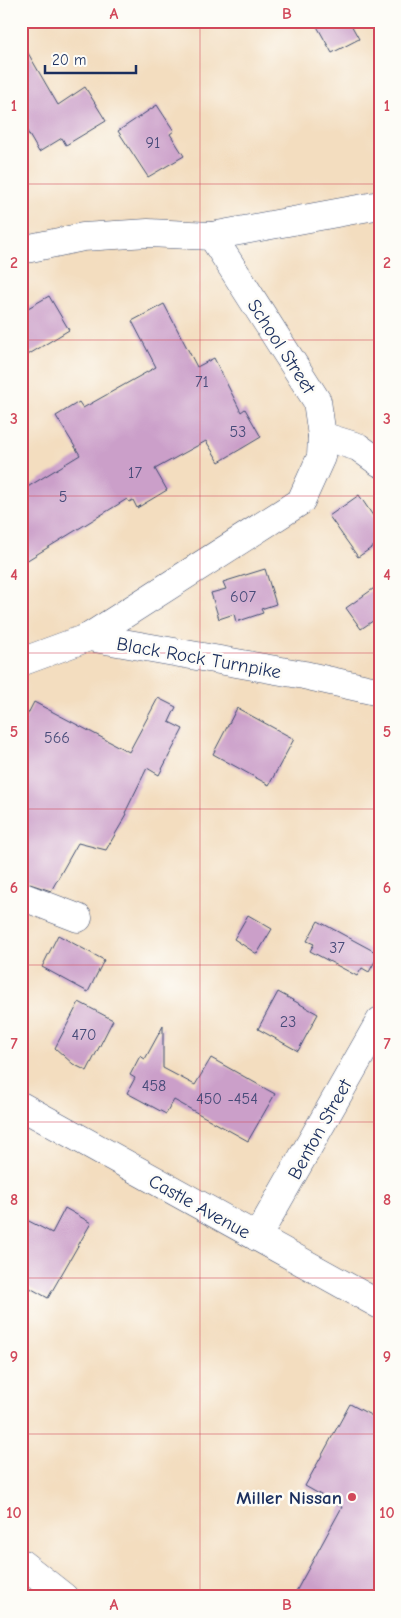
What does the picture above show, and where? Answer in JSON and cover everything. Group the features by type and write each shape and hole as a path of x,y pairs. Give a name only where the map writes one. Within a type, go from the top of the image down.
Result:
{"street":[{"path":"21,250 83,238 148,233 212,236 380,205"},
{"name":"School Street","path":"89,637 301,501 321,456 322,436 317,401 212,236"},
{"path":"322,436 358,447 380,463"},
{"path":"21,662 89,637"},
{"name":"Black Rock Turnpike","path":"89,637 304,675 380,692"},
{"path":"21,896 78,918"},
{"name":"Benton Street","path":"257,1237 380,1021"},
{"name":"Castle Avenue","path":"21,1106 380,1305"},
{"path":"21,1563 64,1597"}],"building":[{"path":"314,21 349,21 359,39 332,53"},
{"path":"21,41 58,105 85,87 106,121 66,145 62,138 39,152 21,121"},
{"path":"157,105 174,131 170,134 184,156 148,177 118,131"},
{"path":"49,296 69,330 21,359 21,312"},
{"path":"164,304 197,367 214,358 241,412 245,409 261,437 219,462 206,441 155,469 167,490 137,508 133,500 129,502 127,499 21,564 21,491 80,455 56,416 79,402 83,408 156,367 132,321"},
{"path":"359,495 380,526 380,542 358,557 329,516"},
{"path":"265,569 276,604 261,609 263,613 236,622 234,614 219,619 211,593 226,589 223,582"},
{"path":"380,584 380,616 361,629 346,608"},
{"path":"158,698 176,707 169,722 183,729 159,775 147,768 125,813 127,814 106,850 78,843 51,891 21,881 21,727 34,702 129,752"},
{"path":"237,708 294,739 269,785 213,754"},
{"path":"248,915 272,929 257,954 234,939"},
{"path":"318,921 379,954 369,972 362,968 357,976 310,951 314,944 307,941"},
{"path":"58,935 104,960 88,992 42,967"},
{"path":"278,992 318,1014 298,1051 258,1029"},
{"path":"79,1002 113,1020 87,1071 73,1064 55,1048"},
{"path":"163,1026 163,1068 195,1085 211,1058 275,1094 248,1141 174,1100 166,1114 127,1093 135,1078 130,1075 140,1056 145,1059"},
{"path":"65,1208 91,1223 48,1298 21,1283 21,1217 52,1233"},
{"name":"Miller Nissan","path":"350,1404 380,1420 380,1597 293,1597 342,1507 305,1486"}],"place":[{"name":"Miller Nissan","path":"352,1497"}]}
